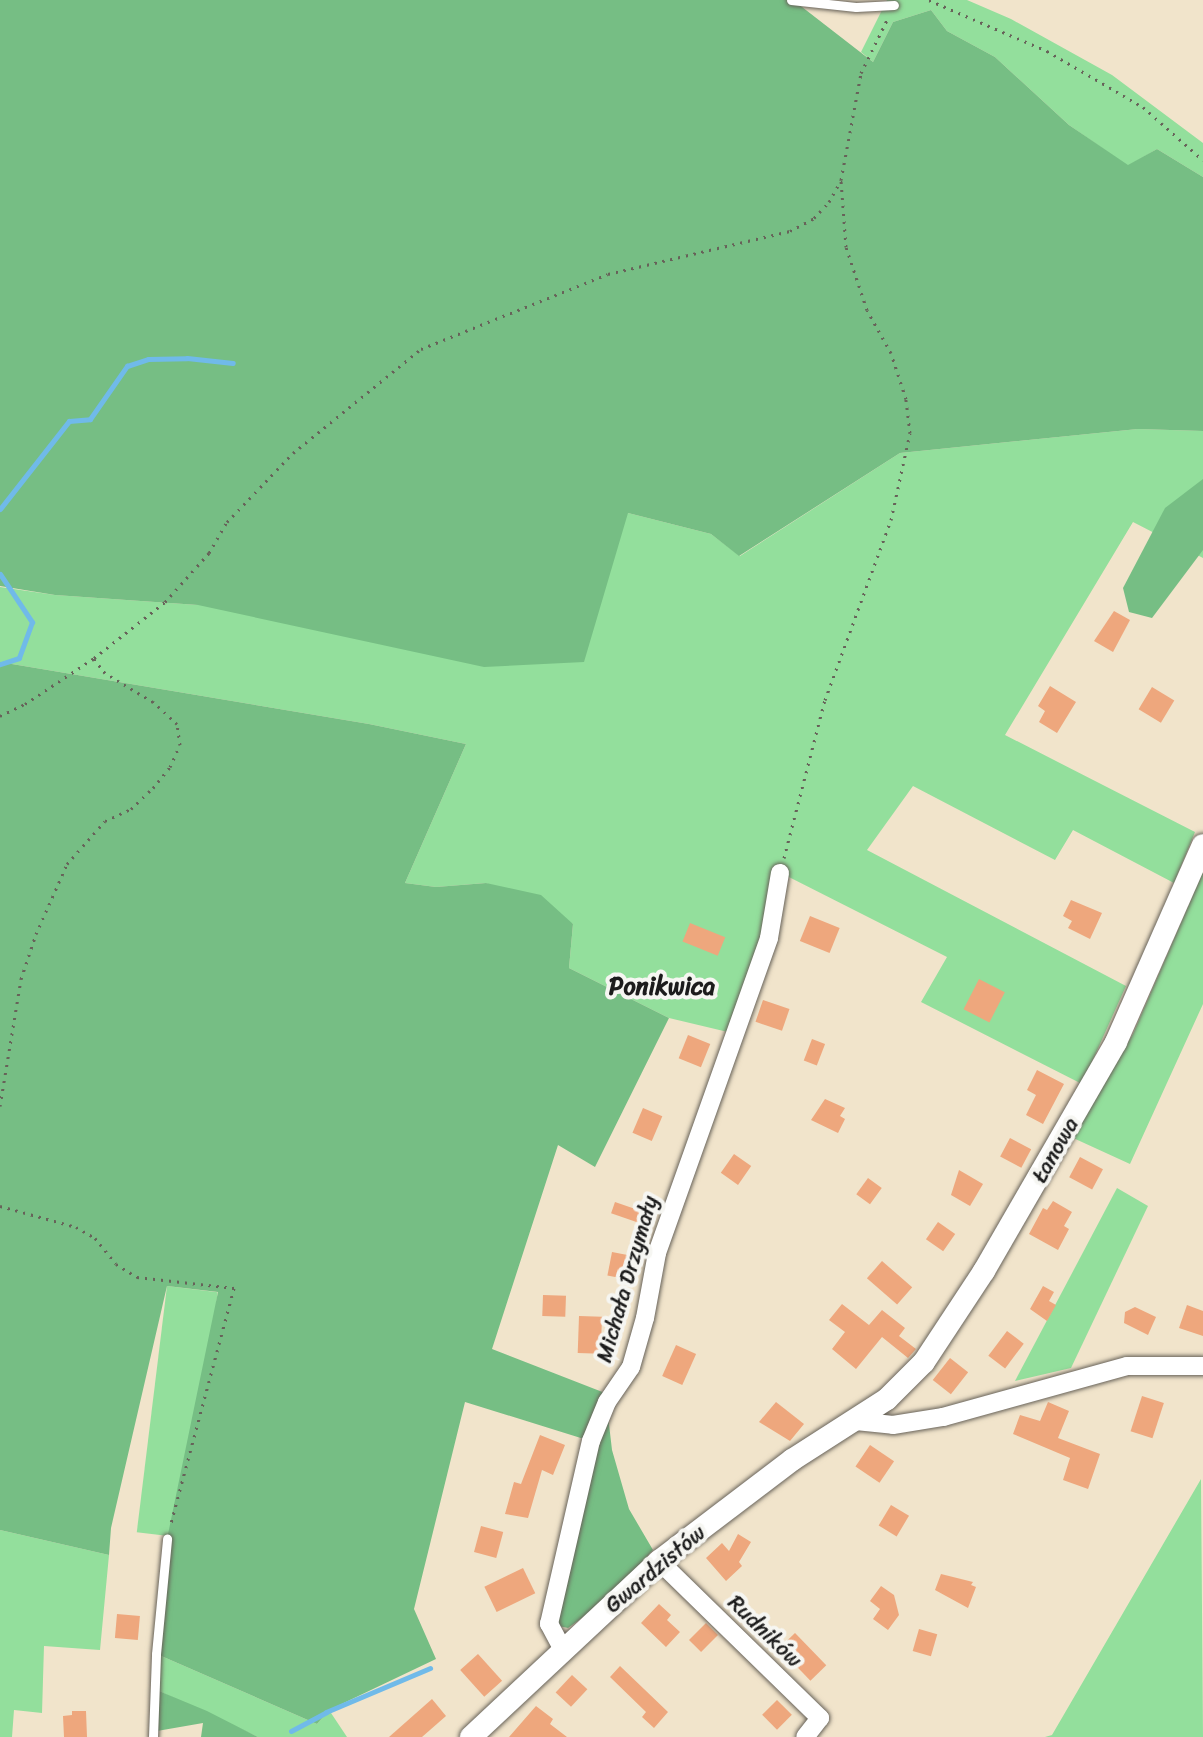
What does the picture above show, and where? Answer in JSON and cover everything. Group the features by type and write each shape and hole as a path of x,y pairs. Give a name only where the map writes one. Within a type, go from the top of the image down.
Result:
{"street":[{"name":"Łanowa","path":"856,1421 887,1399 924,1362 984,1271 1116,1042 1203,845"},
{"name":"Michała Drzymały","path":"563,1650 549,1624 591,1441 607,1402 631,1367 645,1318 657,1253 769,938 780,873"},
{"path":"856,1421 893,1425 943,1417 1127,1366 1203,1366"},
{"name":"Gwardzistów","path":"471,1737 659,1561 792,1460 856,1421"},
{"name":"Rudników","path":"659,1561 820,1718 805,1737"}],"lane":[{"path":"791,0 856,7 894,5"},
{"path":"153,1737 156,1654 167,1539"}],"path":[{"path":"929,0 1047,51 1143,107 1203,160"},
{"path":"937,0 943,7"},
{"path":"780,873 825,700 891,520 910,433 906,399 891,353 861,296 846,247 841,180 861,73 894,5"},
{"path":"0,716 25,704 94,658 165,602 188,579 227,522 293,453 421,349 608,274 790,231 814,218 829,202 841,180"},
{"path":"0,1106 21,979 36,934 67,864 105,821 131,809 153,788 170,767 180,745 177,724 153,702 105,673 94,658"},
{"path":"0,1206 76,1227 95,1238 116,1264 137,1277 234,1288 167,1539"}],"green space":[{"path":"0,0 793,0 873,62 893,22 931,10 947,31 995,57 1069,125 1128,165 1157,149 1203,177 1203,431 1138,429 900,453 739,556 711,534 628,513 584,662 484,667 198,605 55,595 0,586"},
{"path":"887,0 967,0 1011,19 1112,75 1203,143 1203,177 1157,149 1128,166 1069,125 995,57 947,31 931,10 893,22 873,62 861,52"},
{"path":"1138,429 1203,431 1203,558 1133,522 1005,735 1195,832 1174,883 1073,830 1055,860 913,786 867,850 1126,986 1082,1084 921,1002 947,957 779,872 732,1033 669,1018 569,968 573,924 486,883 436,887 405,883 466,744 369,724 0,662 0,587 55,595 198,605 628,513 711,534 740,556 900,453"},
{"path":"1203,479 1203,550 1152,618 1129,612 1123,588 1165,508"},
{"path":"0,662 369,724 466,744 405,883 436,887 486,883 541,895 573,924 569,968 669,1018 595,1167 558,1145 492,1349 605,1393 584,1439 465,1402 414,1609 436,1659 329,1710 317,1724 159,1655 167,1539 218,1292 167,1286 111,1528 109,1555 0,1530"},
{"path":"1203,872 1203,1004 1130,1164 1071,1137 1133,1034"},
{"path":"1117,1188 1148,1206 1071,1368 1015,1381"},
{"path":"167,1286 218,1292 187,1538 137,1532"},
{"path":"607,1407 612,1450 629,1509 653,1550 608,1599 568,1628 549,1624"},
{"path":"1201,1479 1203,1737 1045,1737 1052,1735"},
{"path":"0,1530 109,1555 100,1650 44,1646 42,1713 14,1710 12,1737 0,1737"},
{"path":"159,1655 317,1724 329,1710 347,1737 258,1737 159,1691"},
{"path":"159,1691 258,1737 201,1737 203,1723 157,1731"}],"building":[{"path":"1114,611 1130,620 1113,652 1094,641"},
{"path":"1050,686 1076,702 1057,733 1039,722 1045,711 1038,706"},
{"path":"1152,687 1174,700 1161,723 1139,709"},
{"path":"1071,900 1102,913 1090,939 1068,928 1072,921 1063,916"},
{"path":"810,916 840,928 830,953 800,941"},
{"path":"690,923 725,937 718,956 683,942"},
{"path":"979,979 1005,992 989,1022 964,1009"},
{"path":"763,1000 789,1009 782,1031 756,1022"},
{"path":"688,1035 710,1044 701,1067 679,1058"},
{"path":"812,1039 825,1044 817,1065 804,1060"},
{"path":"1037,1070 1064,1084 1043,1124 1026,1115 1036,1095 1027,1090"},
{"path":"825,1099 845,1108 840,1116 845,1119 838,1133 811,1120"},
{"path":"643,1108 662,1116 652,1141 632,1133"},
{"path":"1010,1138 1031,1149 1021,1168 1000,1157"},
{"path":"734,1154 751,1166 738,1185 721,1173"},
{"path":"1080,1157 1103,1169 1092,1190 1069,1177"},
{"path":"959,1170 983,1184 970,1206 951,1195"},
{"path":"868,1178 882,1188 870,1204 856,1194"},
{"path":"1053,1201 1072,1212 1064,1226 1069,1229 1058,1250 1029,1234 1043,1208 1047,1210"},
{"path":"615,1202 652,1215 648,1226 611,1213"},
{"path":"938,1222 955,1234 943,1251 926,1239"},
{"path":"612,1252 633,1256 628,1280 607,1276"},
{"path":"882,1261 912,1287 897,1305 867,1278"},
{"path":"1043,1286 1054,1292 1049,1301 1056,1305 1047,1321 1030,1309"},
{"path":"543,1295 566,1296 565,1317 542,1316"},
{"path":"842,1304 869,1325 882,1310 905,1328 899,1336 916,1349 908,1358 882,1337 856,1369 832,1349 845,1332 829,1320"},
{"path":"1187,1305 1203,1311 1203,1336 1179,1328"},
{"path":"1135,1307 1156,1317 1148,1335 1124,1323 1125,1312"},
{"path":"579,1316 602,1317 601,1354 578,1353"},
{"path":"1007,1331 1024,1344 1005,1368 988,1356"},
{"path":"676,1345 696,1354 682,1385 662,1376"},
{"path":"950,1358 968,1372 951,1394 933,1380"},
{"path":"1142,1396 1164,1403 1152,1438 1131,1431"},
{"path":"776,1402 804,1424 790,1441 759,1422"},
{"path":"1048,1402 1069,1411 1058,1438 1100,1454 1088,1489 1063,1480 1070,1458 1013,1434 1020,1415 1040,1421"},
{"path":"540,1435 565,1445 553,1475 542,1470 528,1518 505,1514 514,1482 521,1484"},
{"path":"870,1445 894,1461 880,1483 855,1467"},
{"path":"891,1505 909,1516 897,1536 879,1526"},
{"path":"481,1526 503,1532 496,1558 474,1552"},
{"path":"738,1534 751,1542 739,1562 742,1566 726,1581 706,1558 722,1543 729,1551"},
{"path":"523,1568 535,1593 497,1612 484,1587"},
{"path":"941,1574 973,1582 971,1585 976,1587 968,1608 935,1590"},
{"path":"881,1586 894,1595 899,1615 888,1630 873,1619 880,1609 870,1601"},
{"path":"659,1604 671,1615 667,1620 680,1632 666,1647 641,1623"},
{"path":"117,1614 140,1616 138,1640 115,1638"},
{"path":"706,1623 718,1635 701,1652 689,1640"},
{"path":"919,1629 937,1634 931,1656 913,1651"},
{"path":"795,1633 826,1665 810,1681 779,1648"},
{"path":"478,1654 502,1681 484,1697 460,1670"},
{"path":"620,1666 668,1712 654,1728 642,1717 646,1712 610,1677"},
{"path":"572,1675 587,1689 571,1707 556,1693"},
{"path":"432,1699 446,1716 422,1737 389,1737"},
{"path":"777,1700 792,1715 777,1730 762,1715"},
{"path":"536,1706 553,1719 550,1724 567,1737 509,1737"},
{"path":"72,1711 86,1711 87,1737 64,1737 63,1716 72,1715"}],"waterway":[{"path":"0,509 69,421 90,419 127,366 148,359 187,358 233,363"},
{"path":"0,574 32,622 19,658 0,664"},
{"path":"291,1731 326,1712 430,1668"}],"district":[{"name":"Ponikwica","path":"662,987"}]}
